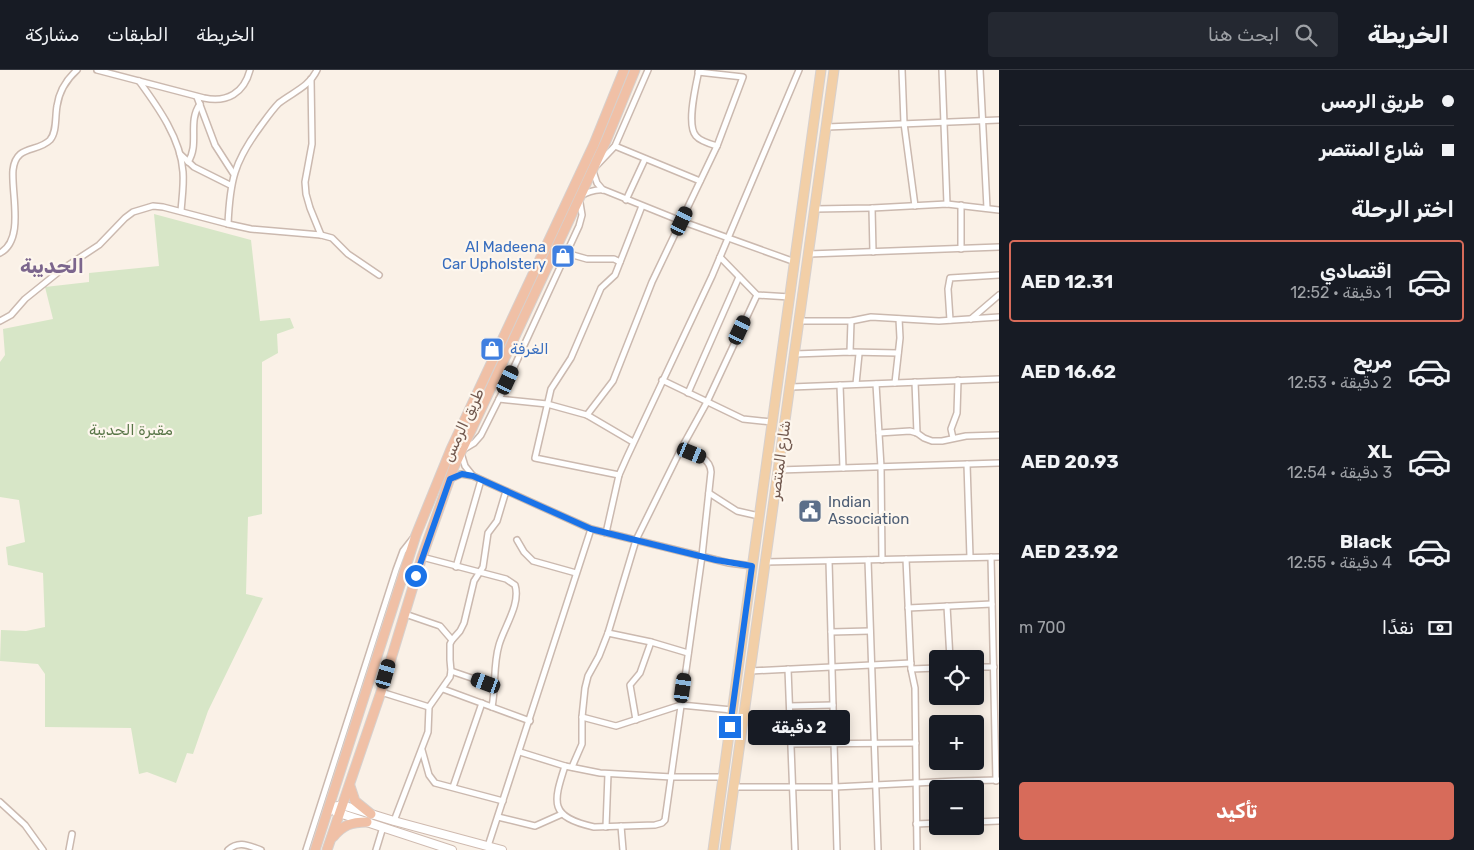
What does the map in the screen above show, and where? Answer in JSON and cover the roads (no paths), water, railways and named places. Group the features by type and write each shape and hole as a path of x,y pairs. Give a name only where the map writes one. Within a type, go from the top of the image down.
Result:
{"highway":[{"name":"طريق الرمس","path":"315,850 332,810 416,535 450,449 594,144 624,70"},
{"name":"طريق الرمس","path":"332,810 342,805 350,783 381,692 422,557 450,479 620,108 634,70"},
{"path":"331,839 346,825 369,818 355,800 351,792 350,783"},
{"name":"طريق الرمس","path":"327,850 331,839 332,810"}],"main road":[{"name":"شارع المنتصر","path":"711,848 723,777 796,262 821,70"},
{"name":"شارع المنتصر","path":"726,848 834,70"},
{"path":"342,805 369,818 383,828 453,850 460,841 482,848 488,846"},
{"path":"332,810 394,821 502,850"}],"street":[{"path":"0,253 9,246 14,234 13,173 15,162 22,152 44,144 51,139 54,132 59,95 78,70"},
{"path":"97,70 197,97 216,100 230,97 244,85 250,70"},
{"path":"228,224 230,185 241,155 271,111 312,79 317,70"},
{"path":"648,70 615,146 592,170 597,183 604,190 626,200 728,239 796,262"},
{"path":"606,533 619,475 728,239 799,70"},
{"path":"902,70 904,123 915,206"},
{"path":"942,70 947,204"},
{"path":"980,70 987,208"},
{"path":"587,414 613,381 652,282 717,146 743,77 699,71 693,104 692,130 698,138 717,146"},
{"path":"312,79 312,144 305,182 310,208 321,235"},
{"path":"138,81 163,117 178,152 183,174 181,211"},
{"path":"197,97 215,145 233,173"},
{"path":"188,162 193,153 192,130 194,116 200,104"},
{"path":"827,127 999,120"},
{"path":"615,146 700,181"},
{"path":"178,152 188,162 203,172 230,185"},
{"path":"626,200 645,159"},
{"path":"473,476 465,466 462,451 479,439 500,399 581,222 582,211 579,197 594,190 604,190"},
{"path":"815,209 947,204 999,210"},
{"path":"961,205 961,249"},
{"path":"0,320 11,315 25,300 61,270 99,245 133,212 152,206 181,211 251,229 321,235 332,238 348,254 379,275"},
{"path":"619,475 535,458 552,389 571,358 601,288 615,275 642,206"},
{"path":"872,208 873,252"},
{"path":"809,254 999,247"},
{"path":"566,253 588,259 614,259 620,262"},
{"path":"720,257 757,295 790,297"},
{"path":"950,320 948,289 950,278 999,275"},
{"path":"688,393 739,277"},
{"path":"572,767 582,744 582,717 588,676 599,656 608,633 636,540 680,449 707,402 757,295"},
{"path":"970,320 999,295"},
{"path":"799,321 851,321 871,317 939,322 999,317"},
{"path":"894,383 900,338 899,320"},
{"path":"850,352 851,321"},
{"path":"795,354 898,353"},
{"path":"856,384 859,354"},
{"path":"791,387 999,379"},
{"path":"662,380 743,419 772,422"},
{"path":"953,438 952,429 958,413 958,380"},
{"path":"915,382 917,433"},
{"path":"840,384 843,468"},
{"path":"876,384 881,467 882,560"},
{"path":"500,399 547,404 587,414 633,442"},
{"path":"879,433 910,431 932,441 966,436 999,435"},
{"path":"565,766 556,799 557,806 562,814 585,825 606,827 662,823 667,814 702,556 711,472 709,461 680,449"},
{"path":"779,470 999,463"},
{"path":"967,464 970,557"},
{"path":"450,479 462,474 473,476 591,529 752,566"},
{"path":"456,567 481,480"},
{"path":"394,821 428,732 429,707 450,677 450,649 452,640 464,623 474,581 484,563 488,533 497,521 506,491"},
{"path":"709,492 737,510 759,516"},
{"path":"488,846 591,529"},
{"path":"306,850 396,570 404,550 416,535"},
{"path":"517,540 524,552 533,561 576,574"},
{"path":"422,557 506,579 515,585 517,591 495,661 495,686 492,706"},
{"path":"984,781 998,781 997,701 994,667 996,659 991,557"},
{"path":"765,562 999,557"},
{"path":"906,559 911,666 915,688 916,850"},
{"path":"868,560 878,850"},
{"path":"828,561 837,850"},
{"path":"908,608 992,604"},
{"path":"947,606 949,650"},
{"path":"405,614 440,626 452,640"},
{"path":"831,632 870,630"},
{"path":"608,633 688,653"},
{"path":"636,720 630,685 640,673 650,642"},
{"path":"750,670 872,665 929,667"},
{"path":"984,667 994,667"},
{"path":"788,669 795,850"},
{"path":"451,671 495,686"},
{"path":"443,689 530,721"},
{"path":"381,692 429,707"},
{"path":"453,787 482,703"},
{"path":"582,717 616,726 681,705 732,710"},
{"path":"790,706 833,705"},
{"path":"791,744 916,743"},
{"path":"422,749 429,774 435,783 504,801"},
{"path":"520,752 565,766 608,774 723,777"},
{"path":"606,827 608,774"},
{"path":"734,787 835,787 929,782"},
{"path":"0,802 25,825 43,850"},
{"path":"0,811 8,810"},
{"path":"498,817 535,826 562,814"},
{"path":"984,821 999,820"},
{"path":"916,824 929,823"},
{"path":"621,826 623,850"},
{"path":"376,850 383,828"},
{"path":"69,850 72,834"},
{"path":"228,850 237,844 242,844 262,850"}],"place":[{"name":"Al Madeena Car Upholstery","path":"563,256"},
{"name":"الغرفة","path":"492,349"},
{"name":"Indian Association","path":"810,511"}],"district":[{"name":"الحديبة","path":"52,266"}],"park label":[{"name":"مقبرة الحديبة","path":"131,430"}]}
